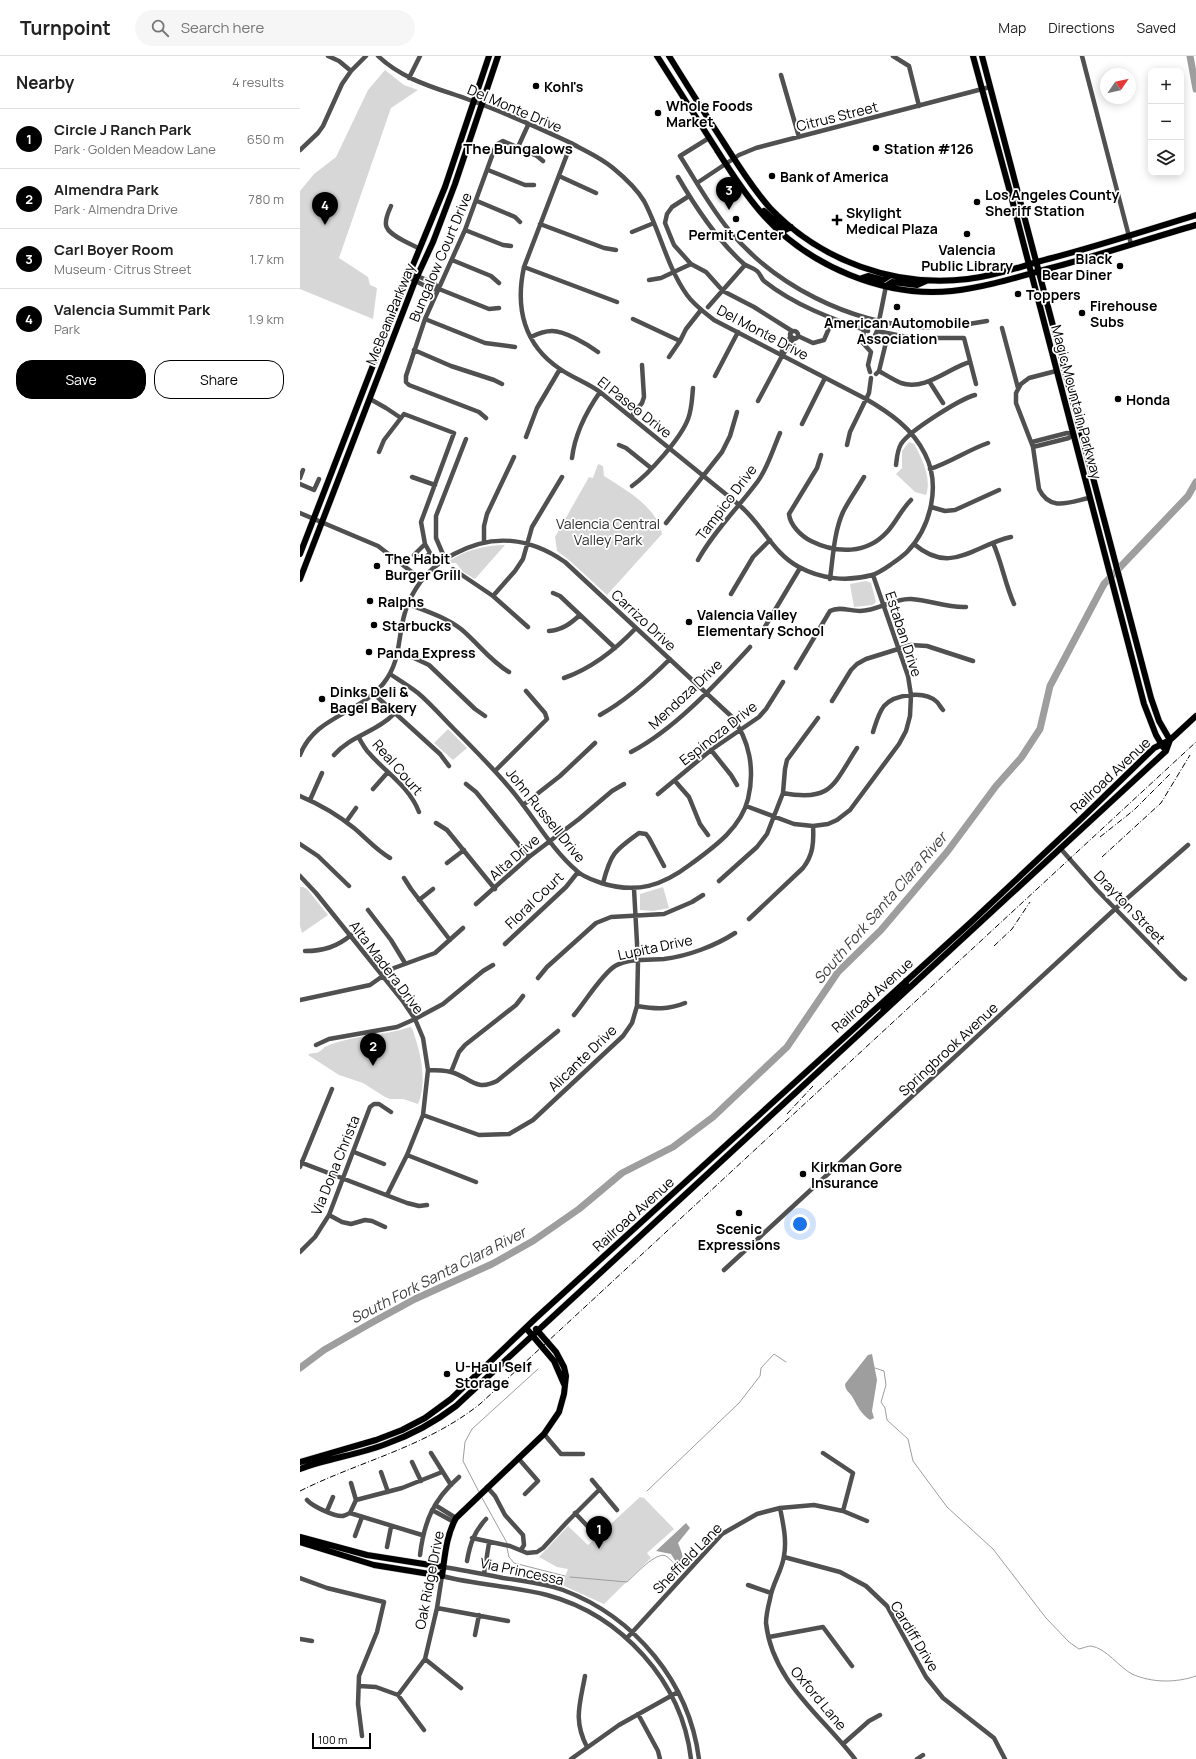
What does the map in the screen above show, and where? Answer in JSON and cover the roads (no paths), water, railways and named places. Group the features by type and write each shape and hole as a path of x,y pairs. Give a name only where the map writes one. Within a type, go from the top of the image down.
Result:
{"main road":[{"name":"McBean Parkway","path":"300,554 367,380 445,187 475,102 489,56"},
{"name":"McBean Parkway","path":"300,579 416,278 433,242 498,56"},
{"path":"657,56 726,164 757,208 800,248 829,265 860,278 886,286 930,292 950,291 998,284 1196,225"},
{"path":"669,56 760,196 791,227 818,246 838,257 889,276 928,281 968,279 996,274 1196,215"},
{"name":"Magic Mountain Parkway","path":"973,56 1144,704 1156,735 1166,751"},
{"name":"Magic Mountain Parkway","path":"982,56 1151,698 1159,721 1170,740"},
{"path":"757,208 765,211 785,230 791,227"},
{"path":"860,278 868,276 883,280 889,276"},
{"path":"886,286 892,282 917,285 928,281"},
{"path":"367,380 366,389 370,399"},
{"path":"357,432 364,404 360,398"},
{"path":"1170,740 1196,716"},
{"name":"Railroad Avenue","path":"300,1462 376,1440 402,1430 425,1418 451,1399 526,1328 1082,818 1154,748 1170,740"},
{"name":"Railroad Avenue","path":"300,1469 385,1445 423,1428 456,1406 1166,751 1170,740"},
{"path":"883,1013 886,1005 906,985 906,980"},
{"name":"Oak Ridge Drive","path":"442,1576 447,1538 455,1520 487,1487 544,1434 559,1412 564,1394 566,1376 560,1359 552,1346 532,1323"},
{"path":"526,1328 554,1361 560,1378 564,1384"},
{"name":"Via Princessa","path":"300,1537 360,1554 443,1567"},
{"name":"Via Princessa","path":"300,1542 374,1565 442,1576"}],"street":[{"path":"328,56 339,61 351,71"},
{"path":"300,150 313,140 323,126 342,84 351,71 366,56"},
{"name":"Del Monte Drive","path":"378,56 399,73 409,78 529,123 595,156 622,175 639,194 654,223 675,272 687,294 701,310 714,320 782,356 825,378 867,396 895,418 912,434 925,455 930,469 932,487 931,507 927,520 914,544 906,553 873,575"},
{"path":"409,78 420,56"},
{"path":"893,56 909,66 920,106"},
{"path":"1082,56 1131,244"},
{"path":"781,75 798,137"},
{"name":"Citrus Street","path":"697,182 734,158 756,148 990,87"},
{"path":"529,123 518,147 537,156 543,161"},
{"path":"709,138 680,156 709,203 730,231 740,242 778,274 806,292 839,309 879,320 921,327 959,326 987,321"},
{"name":"Bungalow Court Drive","path":"486,418 479,412 409,385 406,382 406,376 425,319 477,201 496,145 503,141 518,147"},
{"name":"El Paseo Drive","path":"571,144 524,267 521,285 521,308 527,329 543,355 560,369 587,382 738,504 756,520 770,540 789,561 800,568 830,579 852,579 873,575"},
{"path":"488,170 525,185 534,185"},
{"path":"559,176 596,193"},
{"path":"678,177 708,223 745,265 758,271 763,280 789,298 833,319 866,330 862,342 871,352 868,366 870,372 869,375 871,378 867,396 850,432 847,445"},
{"path":"689,196 672,207 667,214 665,223 674,245 691,264 706,272 723,291 754,307 794,335 813,344 824,340 833,319"},
{"path":"477,201 515,217 520,222"},
{"path":"391,206 386,219 387,229 392,234 420,249"},
{"path":"632,232 654,223"},
{"path":"540,224 604,248 616,250"},
{"path":"465,230 503,245 511,246"},
{"path":"452,260 491,276 499,282"},
{"path":"649,280 675,272 691,264"},
{"path":"708,307 745,265"},
{"path":"524,267 617,302"},
{"path":"409,275 431,288 438,289 489,309 499,308"},
{"path":"873,340 877,331 886,286"},
{"path":"669,357 686,329 701,310"},
{"path":"425,319 485,343 515,347"},
{"path":"634,319 680,341"},
{"path":"1002,328 1018,388"},
{"path":"531,337 546,331 558,332 587,344 598,352"},
{"path":"877,331 912,338 964,338 976,384"},
{"path":"715,376 738,332"},
{"path":"871,378 874,378 878,372 888,334"},
{"path":"758,401 794,335"},
{"path":"414,350 451,366 502,384"},
{"path":"870,372 878,372 909,385 929,381 970,362"},
{"path":"631,417 642,403 644,397 642,365"},
{"path":"526,437 537,408 560,369"},
{"path":"1056,371 1028,378 1018,388 1015,398 1016,403 1032,445 1039,489 1045,499 1052,503 1060,504 1089,498"},
{"path":"802,424 825,378"},
{"path":"929,381 943,403"},
{"path":"632,486 643,478 683,428 688,418 693,388"},
{"path":"572,458 582,423 589,408 600,392"},
{"path":"896,465 897,453 901,444 912,434 955,405 968,397 975,395"},
{"path":"370,399 401,418"},
{"path":"666,523 722,452 730,436 737,412"},
{"path":"379,452 384,440 404,414 454,433 422,522 425,544"},
{"name":"Tampico Drive","path":"698,560 706,544 758,481 766,467 780,434"},
{"path":"1032,445 1069,438 1073,434"},
{"path":"445,559 436,538 436,516 466,439"},
{"path":"930,469 950,462 977,447 988,443"},
{"path":"619,445 626,448 651,468"},
{"path":"821,455 817,468 789,514 789,520 808,540 821,546 834,549 853,550 875,542 886,532 903,508 911,500"},
{"path":"484,541 484,526 487,514 514,457"},
{"path":"300,478 302,470"},
{"path":"412,477 435,485"},
{"path":"493,596 515,571 523,559 534,524 562,477"},
{"path":"830,579 839,523 844,511 864,477"},
{"path":"300,484 314,490 319,479"},
{"path":"931,507 945,511 955,510 999,490"},
{"path":"300,512 378,546 421,580 408,604 402,625 399,651 390,674 374,694 357,707 317,729 306,742 300,755"},
{"path":"914,544 923,552 946,559 958,558 1011,537"},
{"name":"Carrizo Drive","path":"421,580 445,559 464,548 484,541 508,540 527,544 548,552 565,562 706,692 731,716 740,730 746,745 751,771 749,792 746,806 728,834"},
{"path":"731,594 753,556 770,540"},
{"path":"993,543 1000,559 1009,594 1014,604"},
{"path":"763,630 800,568"},
{"path":"453,569 493,596 528,627"},
{"name":"Estaban Drive","path":"746,806 794,824 813,826 828,824 837,820 850,810 890,757 906,731 910,716 911,695 908,676 882,606 873,575"},
{"path":"553,593 560,596 615,648"},
{"path":"796,668 830,610 834,608 860,611 901,600 912,599 953,607 966,607"},
{"path":"408,604 451,622 470,638 498,666 509,672"},
{"path":"549,631 562,629 580,615"},
{"path":"564,678 592,665 615,648 636,628"},
{"path":"832,701 851,670 857,664 866,659 911,645 928,646 973,661"},
{"name":"Mendoza Drive","path":"631,752 642,746 674,722 750,647"},
{"path":"399,651 429,665 484,716"},
{"path":"600,715 612,708 654,675 670,659"},
{"name":"John Russell Drive","path":"390,674 417,692 426,700 495,771 524,805 559,854 578,872 616,887 634,889 656,884 670,878 694,862 728,834"},
{"name":"Espinoza Drive","path":"658,794 711,750 759,718 766,710 783,682"},
{"path":"495,771 547,719 545,712 526,692"},
{"path":"374,694 440,754 449,766"},
{"path":"872,732 879,715 885,706 896,698 911,695 926,697 936,702 943,710"},
{"path":"334,756 346,744 387,722 395,713"},
{"path":"718,881 757,847 767,834 783,792 785,769 788,760 818,718"},
{"name":"Real Court","path":"359,738 368,752 400,783 416,804 419,812"},
{"path":"524,805 560,776 595,743"},
{"path":"783,792 809,796 820,794 834,783 857,748"},
{"path":"711,750 732,774 737,784"},
{"path":"373,789 388,772"},
{"path":"310,800 322,773"},
{"path":"675,781 689,797 700,824 708,835"},
{"path":"466,784 476,792 529,857"},
{"name":"Alta Drive","path":"476,904 529,857 579,819 612,790 624,784"},
{"path":"300,796 332,812 346,822 380,852 390,858"},
{"path":"346,822 356,808"},
{"path":"436,823 447,830 494,888"},
{"path":"749,919 803,868 809,859 814,840 813,826"},
{"path":"603,883 608,863 614,854 639,833 646,834 650,838 664,866"},
{"path":"300,844 318,856 349,886"},
{"name":"Springbrook Avenue","path":"724,1270 1115,908 1188,845"},
{"name":"Drayton Street","path":"1060,848 1115,908 1185,979"},
{"path":"447,863 464,850"},
{"name":"Floral Court","path":"505,944 566,887 578,872"},
{"path":"404,878 450,940"},
{"name":"Alta Madera Drive","path":"301,879 351,935 383,975 415,1019 423,1038 428,1070 423,1115 407,1155 387,1196"},
{"path":"419,900 433,889"},
{"name":"Alicante Drive","path":"423,1115 479,1135 509,1134 533,1120 623,1036 632,1023 637,1006 638,961 634,889"},
{"path":"538,978 547,967 596,923 611,916 664,914 692,902 703,895"},
{"path":"368,910 391,940 405,963"},
{"path":"300,1000 370,984 405,963 435,953 463,928"},
{"name":"Lupita Drive","path":"574,1015 615,966 622,963 680,956 709,946 735,933"},
{"path":"305,951 316,951 331,948 351,935"},
{"path":"316,1045 329,1039 397,1027 415,1019 443,1004 483,970 493,965"},
{"path":"451,1072 456,1057 465,1045 516,1005 523,996"},
{"path":"637,1006 657,1010 674,1008 685,1003"},
{"path":"428,1070 451,1072 475,1084 491,1084 497,1081 558,1031"},
{"path":"332,1089 301,1164 406,1203 419,1206 427,1205"},
{"name":"Via Dona Christa","path":"300,1252 316,1237 329,1215 344,1179 370,1107 374,1104 379,1104 391,1112"},
{"path":"354,1152 384,1164"},
{"path":"407,1155 476,1182"},
{"path":"329,1215 342,1222 351,1224 365,1220 385,1226"},
{"path":"544,1434 561,1454 583,1454"},
{"path":"431,1453 450,1484"},
{"path":"822,1453 853,1473 843,1511"},
{"path":"518,1458 538,1481 525,1494"},
{"path":"412,1462 421,1481"},
{"path":"381,1472 388,1492"},
{"path":"356,1500 388,1492 442,1472"},
{"path":"420,1555 422,1535 432,1510 450,1484 459,1477"},
{"path":"592,1480 617,1510"},
{"path":"307,1500 313,1506 343,1516 350,1513 356,1500 351,1483"},
{"path":"487,1487 495,1496 505,1515 523,1535 524,1544 522,1550"},
{"path":"472,1538 489,1543 510,1546 533,1553 543,1548 600,1489"},
{"path":"327,1511 333,1496"},
{"path":"435,1505 455,1520"},
{"name":"Sheffield Lane","path":"627,1638 722,1534 738,1523 757,1514 780,1508 814,1505 843,1511 867,1521"},
{"name":"Oxford Lane","path":"780,1508 786,1537 784,1557 771,1593 766,1622 769,1637 778,1666 796,1692 855,1759"},
{"path":"432,1510 455,1520"},
{"path":"350,1513 391,1527 422,1535"},
{"path":"575,1514 594,1533"},
{"path":"355,1536 362,1518"},
{"path":"467,1561 472,1538 486,1519"},
{"path":"387,1547 391,1527"},
{"path":"484,1574 489,1543"},
{"name":"Cardiff Drive","path":"784,1557 840,1572 866,1586 887,1606 926,1677 943,1698 994,1738 1005,1759"},
{"name":"Via Princessa","path":"443,1567 563,1590 603,1610 632,1632 662,1666 678,1692 693,1730 699,1759"},
{"name":"Via Princessa","path":"442,1576 529,1591 560,1599 605,1621 627,1638 652,1665 671,1696 685,1728 691,1759"},
{"name":"Oak Ridge Drive","path":"398,1695 425,1659 437,1608 442,1576"},
{"path":"300,1578 327,1588 384,1602 377,1632 359,1676 358,1704 362,1736"},
{"path":"748,1585 771,1593"},
{"path":"437,1608 508,1621"},
{"path":"475,1635 479,1615"},
{"path":"769,1637 824,1627 852,1666"},
{"path":"300,1639 312,1641"},
{"path":"425,1659 461,1688"},
{"path":"585,1676 578,1720 580,1734 587,1747"},
{"path":"359,1686 376,1687 398,1695 424,1730"},
{"path":"571,1759 638,1714 678,1692"},
{"path":"638,1714 658,1751 660,1759"},
{"path":"843,1744 869,1720 880,1715"},
{"path":"918,1759 923,1755"}],"waterway":[{"name":"South Fork Santa Clara River","path":"1190,56 1196,89"},
{"name":"South Fork Santa Clara River","path":"300,1368 324,1350 415,1299 492,1264 533,1241 579,1209 622,1173 673,1147 713,1117 787,1047 838,972 881,930 947,852 996,786 1021,758 1040,729 1050,686 1104,584 1188,496 1196,482"},
{"path":"647,1491 739,1403 760,1376 761,1368 774,1354 786,1362"},
{"path":"875,1368 884,1371 886,1385 881,1402 885,1408 887,1420 908,1439 913,1461 947,1507 993,1549 1046,1618 1069,1642 1079,1649 1091,1646 1102,1650 1127,1671 1140,1677 1172,1681 1196,1676"},
{"path":"479,1492 463,1461 465,1442 472,1429 538,1369"},
{"path":"481,1496 507,1543"},
{"path":"507,1548 509,1557 514,1563 565,1576"},
{"path":"570,1577 627,1582 651,1560 662,1555 666,1556 678,1567"}],"railway":[{"path":"300,1491 438,1432 480,1404 1196,742"},
{"path":"1102,857 1161,803 1190,755"},
{"path":"1100,837 1134,810 1171,773"},
{"path":"994,946 1012,929 1030,902"},
{"path":"787,1114 813,1086"}],"place":[{"name":"Kohl's","path":"536,86"},
{"name":"Whole Foods Market","path":"658,113"},
{"name":"Station #126","path":"876,148"},
{"name":"Bank of America","path":"772,176"},
{"name":"Los Angeles County Sheriff Station","path":"977,202"},
{"name":"Carl Boyer Room","path":"729,210"},
{"name":"Permit Center","path":"736,219"},
{"name":"Skylight Medical Plaza","path":"837,220"},
{"name":"Valencia Summit Park","path":"325,225"},
{"name":"Valencia Public Library","path":"967,234"},
{"name":"Black Bear Diner","path":"1120,266"},
{"name":"Toppers","path":"1018,294"},
{"name":"American Automobile Association","path":"897,307"},
{"name":"Firehouse Subs","path":"1082,313"},
{"name":"Honda","path":"1118,399"},
{"name":"The Habit Burger Grill","path":"377,566"},
{"name":"Ralphs","path":"370,601"},
{"name":"Valencia Valley Elementary School","path":"689,622"},
{"name":"Starbucks","path":"374,625"},
{"name":"Panda Express","path":"369,652"},
{"name":"Dinks Deli & Bagel Bakery","path":"322,699"},
{"name":"Almendra Park","path":"373,1066"},
{"name":"Kirkman Gore Insurance","path":"803,1174"},
{"name":"Scenic Expressions","path":"739,1213"},
{"name":"U-Haul Self Storage","path":"447,1374"},
{"name":"Circle J Ranch Park","path":"599,1549"}],"district":[{"name":"The Bungalows","path":"518,148"}],"park label":[{"name":"Valencia Central Valley Park","path":"608,532"}]}
